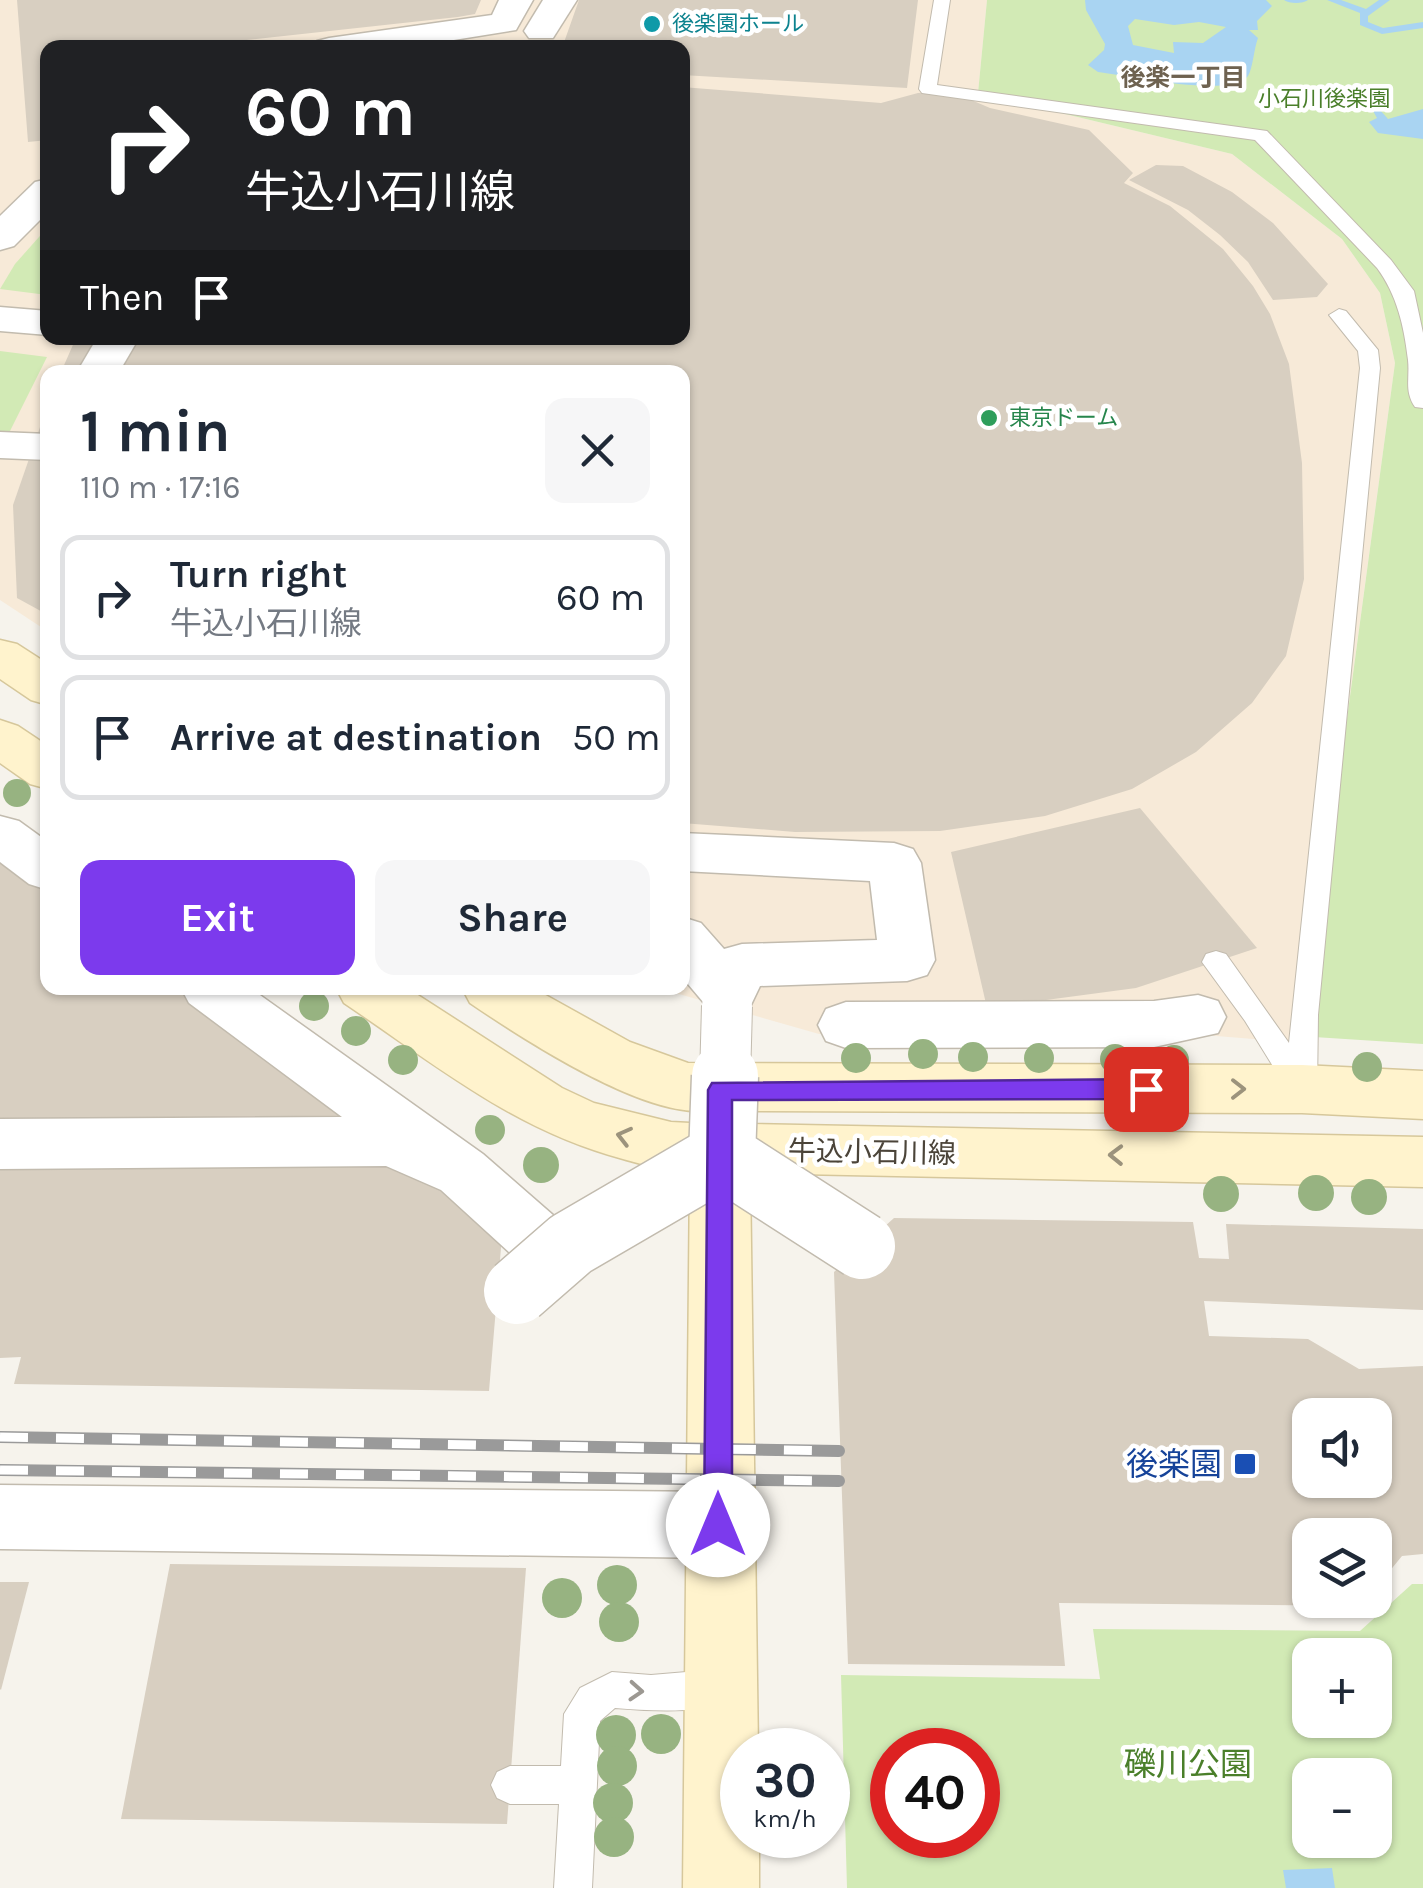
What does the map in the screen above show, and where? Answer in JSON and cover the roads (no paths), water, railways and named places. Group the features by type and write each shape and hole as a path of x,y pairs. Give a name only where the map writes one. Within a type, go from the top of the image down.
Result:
{"main road":[{"path":"0,656 40,683"},
{"path":"0,738 40,766"},
{"name":"牛込小石川線","path":"374,995 542,1105 582,1124 671,1146 721,1132 1302,1089 1423,1095"},
{"name":"牛込小石川線","path":"501,995 561,1035 623,1066 688,1087 721,1132"},
{"name":"牛込小石川線","path":"721,1132 1423,1162"},
{"path":"721,1132 721,1888"}],"street":[{"path":"541,31 560,0"},
{"path":"376,40 506,18"},
{"path":"0,238 28,194"},
{"path":"0,319 40,323"},
{"path":"0,445 40,447"},
{"path":"0,835 40,864"},
{"path":"690,852 894,864 907,960 742,965 729,993 690,947"},
{"path":"219,995 462,1172 536,1273 721,1132"},
{"path":"703,997 721,1132 862,1246"},
{"path":"846,1025 1154,1024 1196,999"},
{"path":"0,1144 390,1141 462,1172"},
{"path":"0,1517 718,1525"}],"lane":[{"path":"942,0 928,90 1261,134 1384,264 1404,292 1419,362 1418,395 1423,402"},
{"path":"1302,1089 1304,1015 1370,368 1368,350 1340,315"},
{"path":"1196,999 1254,1012 1302,1089"},
{"path":"573,1888 582,1714 593,1700 612,1690 651,1693 722,1687"},
{"path":"510,1785 578,1785"}],"water":[{"path":"1085,0 1266,0 1272,6 1257,21 1258,30 1249,30 1258,38 1248,76 1238,83 1221,86 1098,72 1088,65 1105,44 1086,10","holes":["1135,19 1174,25 1199,22 1226,27 1203,43 1173,42 1174,53 1133,45 1128,26"]},
{"path":"1376,88 1375,95 1383,104 1380,110 1388,119 1423,109 1423,139 1378,133 1369,122 1377,118 1372,109 1360,103 1358,95"},
{"path":"1332,1868 1335,1888 1286,1888 1283,1870"}],"waterway":[{"path":"1289,0 1303,0"},
{"path":"1332,0 1367,12"},
{"path":"1385,0 1363,15 1363,23 1382,31 1423,25"}],"railway":[{"path":"0,1437 839,1451"},
{"path":"0,1470 839,1481"}],"place":[{"name":"後楽園ホール","path":"652,24"},
{"name":"東京ドーム","path":"989,418"},
{"name":"後楽園","path":"1245,1464"}],"district":[{"name":"後楽一丁目","path":"1183,77"}],"park label":[{"name":"小石川後楽園","path":"1324,99"},
{"name":"礫川公園","path":"1188,1764"}]}
